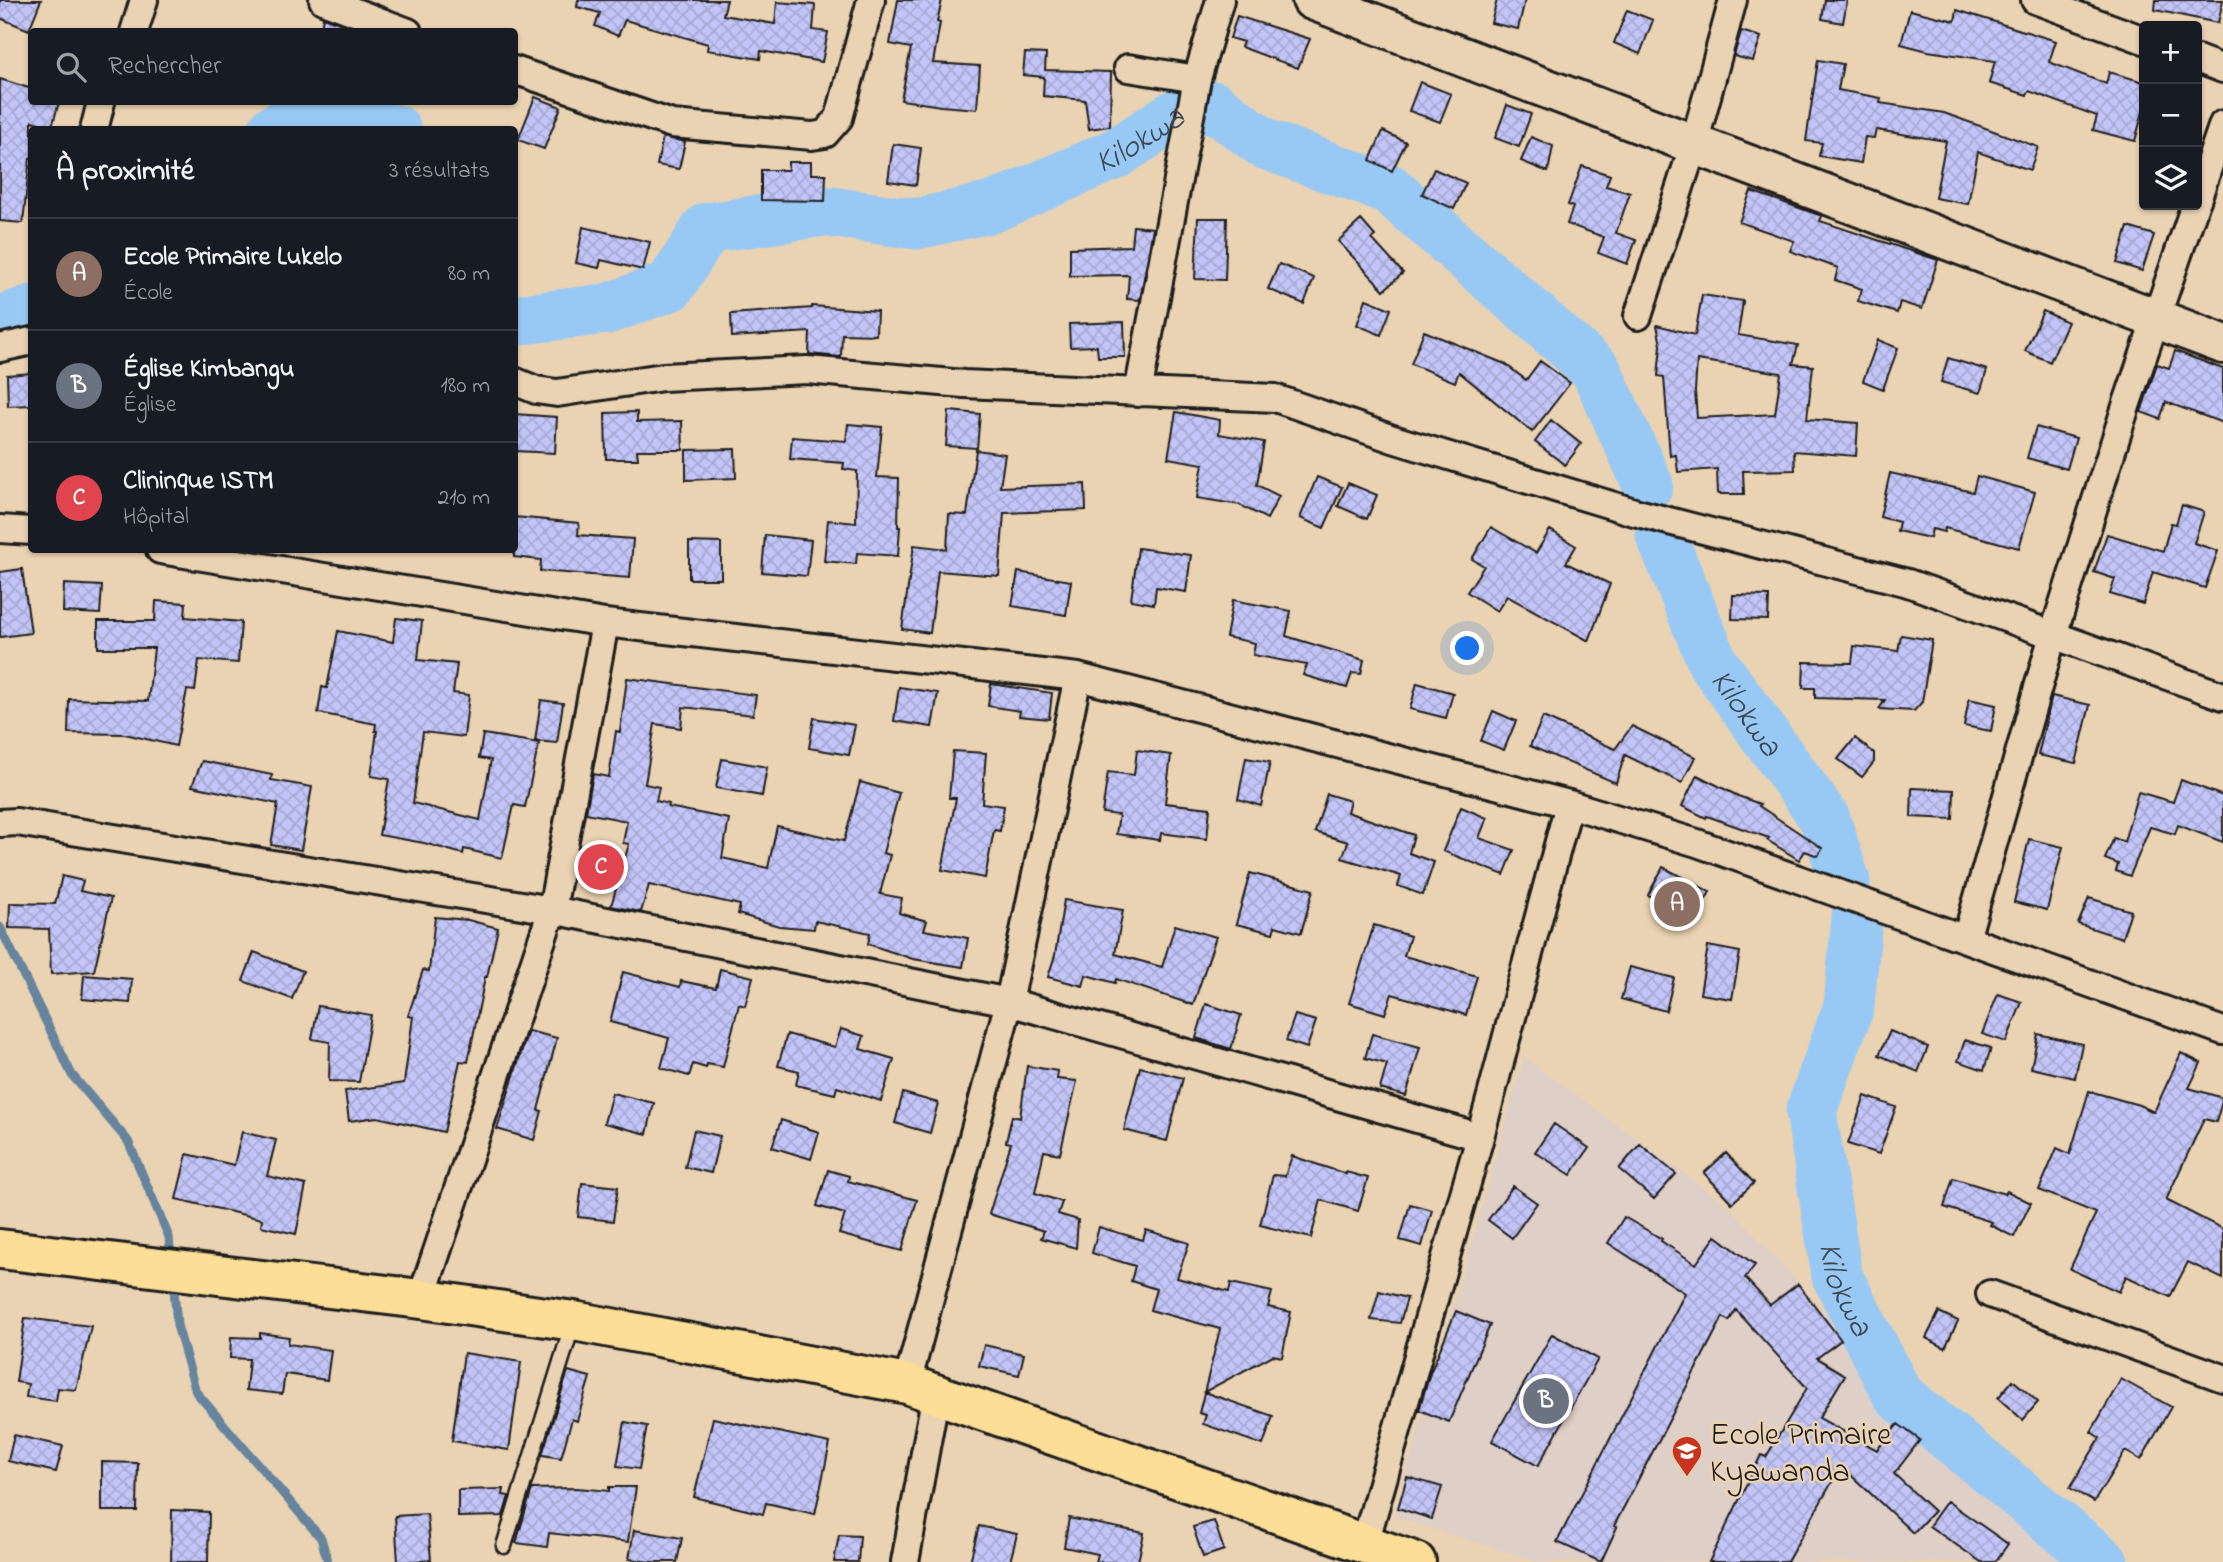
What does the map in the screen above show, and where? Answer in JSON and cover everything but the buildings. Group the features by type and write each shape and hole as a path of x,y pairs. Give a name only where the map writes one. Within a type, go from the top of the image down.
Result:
{"main road":[{"path":"1,1257 118,1262 574,1321 922,1389 1414,1562"}],"street":[{"path":"135,28 144,0"},
{"path":"323,0 397,28"},
{"path":"518,71 672,124 812,136 825,134 839,118 871,0"},
{"path":"1138,393 1196,85 1220,0"},
{"path":"1312,0 2223,344"},
{"path":"1638,316 1694,144 1733,0"},
{"path":"2035,0 2139,38"},
{"path":"2202,61 2223,69"},
{"path":"1128,68 1196,85"},
{"path":"95,126 100,105"},
{"path":"2202,185 2223,124"},
{"path":"1966,939 2053,635 2155,319 2193,210"},
{"path":"0,348 28,342"},
{"path":"518,383 536,390 557,393 663,377 807,370 964,384 1275,398 1393,439 1608,505 1908,583 2223,696"},
{"path":"0,528 28,531"},
{"path":"178,553 605,623 1077,677 1569,804 1696,843 2223,1031"},
{"path":"421,1300 552,910 605,623"},
{"path":"905,1562 922,1389 1009,1002 1077,677"},
{"path":"1365,1543 1480,1137 1569,804"},
{"path":"0,823 17,822 552,910 1009,1002 1480,1137"},
{"path":"1990,1294 2223,1378"}],"lane":[{"path":"504,1546 574,1321"}],"shaded area":[{"path":"1524,1057 1729,1206 1849,1339 1900,1409 2051,1533 2082,1562 1539,1562 1394,1516"}],"waterway":[{"name":"Kilokwa","path":"280,126 319,105"},
{"name":"Kilokwa","path":"323,105 373,126"},
{"name":"Kilokwa","path":"518,320 607,309 670,286 707,228 823,211 916,224 993,207 1115,154 1175,115 1213,106 1265,144 1389,189 1504,289 1596,370 1648,485"},
{"name":"Kilokwa","path":"0,321 28,311"},
{"name":"Kilokwa","path":"1661,535 1713,663 1825,819 1845,882"},
{"name":"Kilokwa","path":"1857,917 1849,1006 1811,1111 1837,1276 1898,1395 2103,1562"},
{"path":"0,927 72,1075 128,1141 169,1237 171,1260"},
{"path":"173,1278 177,1325 196,1392 321,1538 328,1562"}],"place":[{"name":"Clininque ISTM","path":"601,867"},
{"name":"Ecole Primaire Lukelo","path":"1677,904"},
{"name":"Église Kimbangu","path":"1546,1401"},
{"name":"Ecole Primaire Kyawanda","path":"1687,1478"}]}
